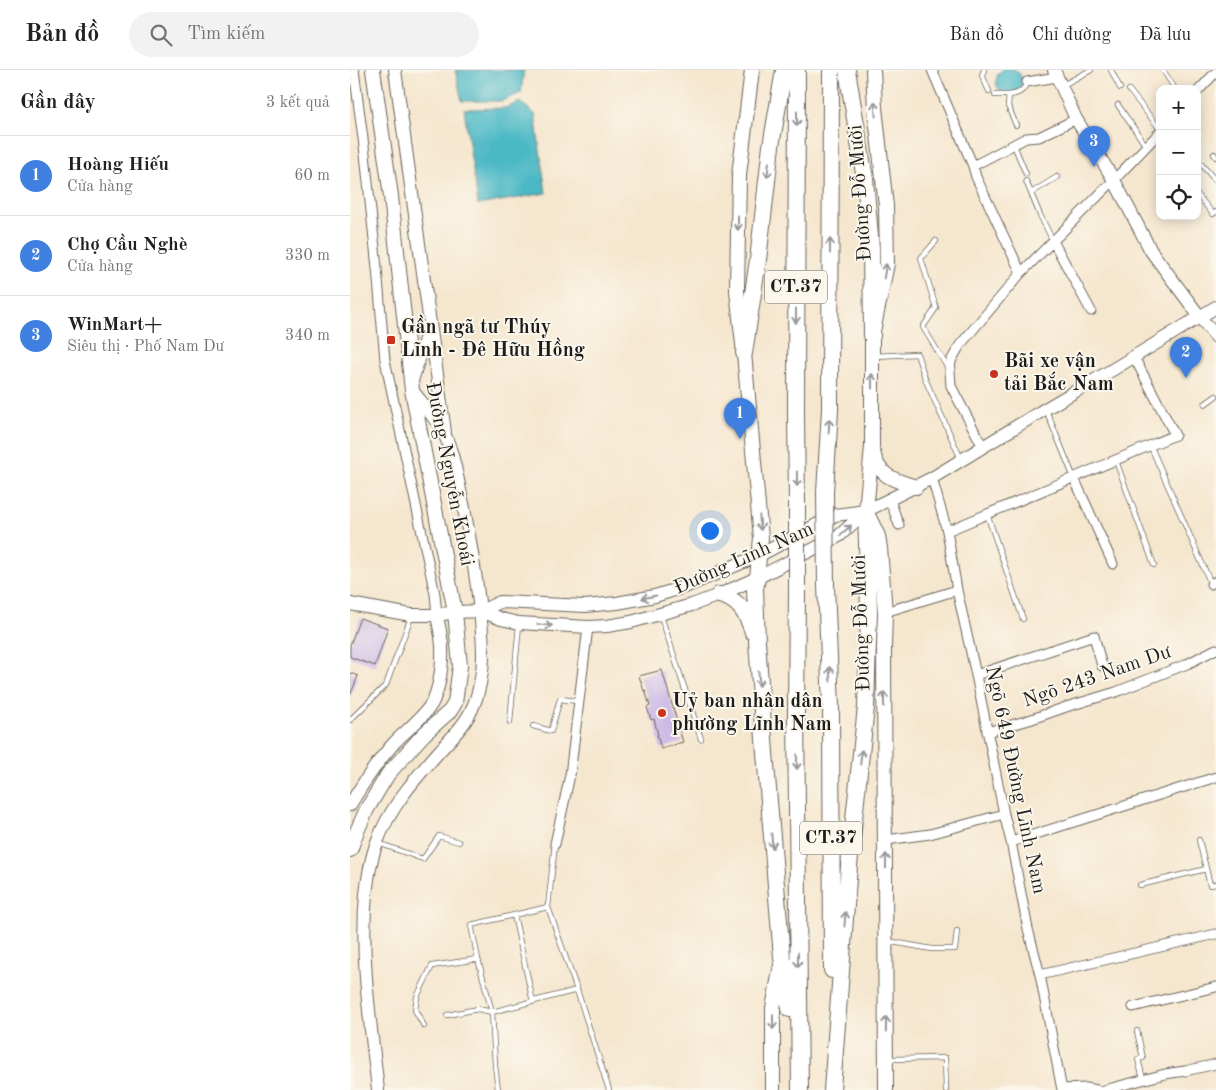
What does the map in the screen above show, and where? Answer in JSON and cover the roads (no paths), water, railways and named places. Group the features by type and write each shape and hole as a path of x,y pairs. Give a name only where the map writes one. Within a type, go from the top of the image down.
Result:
{"highway":[{"path":"744,353 758,260 771,146 784,70"},
{"name":"CT.37","path":"797,70 796,714 800,1090"},
{"name":"CT.37","path":"831,70 830,410 826,492 826,586 831,707 832,1090"},
{"path":"847,70 865,179 871,248 872,336"},
{"path":"832,1090 849,866 866,707 869,612 866,511"},
{"path":"757,578 755,589 756,641 764,753 782,957 800,1070"},
{"path":"719,595 731,599 741,608 756,641"}],"main road":[{"name":"Đường Nguyễn Khoái","path":"350,850 367,809 388,774 424,734 450,712 455,703 460,666 455,612 411,387 391,196 373,70"},
{"path":"752,70 739,175 737,291 761,538 757,578"},
{"name":"Đường Đỗ Mười","path":"873,70 875,108 886,206 887,264 872,336 872,447 866,511 878,536 885,612 886,1090"},
{"path":"872,447 874,460 887,476 916,487"},
{"path":"773,1090 773,1008 782,957"}],"street":[{"path":"350,805 380,760 432,702 436,692 442,655 442,638 433,585 385,360 368,183 354,70"},
{"path":"378,1090 364,950 364,914 368,876 376,843 393,810 418,776 472,711 480,684 483,657 480,611 466,518 454,464 446,439 395,70"},
{"path":"932,70 976,177 1021,273"},
{"path":"1201,88 1216,72"},
{"path":"1027,82 1058,78 1076,119 1114,180 1151,251 1216,337"},
{"path":"973,166 1026,138 1039,137 1076,119"},
{"path":"983,447 951,386 951,361 960,345 1021,273 1114,180 1156,135"},
{"path":"1053,241 1091,311"},
{"name":"Đường Lĩnh Nam","path":"480,611 519,623 588,627 607,626 661,615 719,595 757,578 838,536 866,511 932,478 1216,307"},
{"path":"430,321 411,387 446,439"},
{"path":"946,531 1175,436 1134,357"},
{"name":"Ngõ 649 Đường Lĩnh Nam","path":"932,478 946,531 1028,929 1040,975 1062,1090"},
{"path":"1074,478 1114,564"},
{"path":"890,500 899,525"},
{"name":"Đường Lĩnh Nam","path":"350,604 411,615 480,611 500,602 585,606 617,603 654,596 687,586 760,555 835,515 866,511"},
{"path":"885,612 957,590"},
{"path":"555,844 570,775 588,627"},
{"path":"976,675 1094,636 1102,666"},
{"name":"Ngõ 243 Nam Dư","path":"987,732 1116,692 1187,664 1216,648"},
{"path":"1011,842 1216,777"},
{"path":"886,840 930,834 1004,814"},
{"path":"1040,975 1216,934"},
{"path":"1134,1007 1216,987"},
{"path":"1104,1090 1143,1079 1216,1064"},
{"path":"1062,1090 1087,1088 1097,1090"}],"lane":[{"path":"984,70 982,75 989,91"},
{"path":"1058,78 1091,70"},
{"path":"1111,70 1120,88"},
{"path":"1163,70 1172,85"},
{"path":"995,95 1017,93 1025,88 1027,82"},
{"path":"1129,90 1156,125"},
{"path":"1009,95 1008,106 1016,125"},
{"path":"1118,105 1146,146"},
{"path":"1014,145 1026,174"},
{"path":"1201,164 1216,181"},
{"path":"1031,193 1057,177"},
{"path":"1026,181 1053,241"},
{"path":"1201,199 1214,214 1216,212"},
{"path":"936,240 920,258 936,308 923,326 950,371"},
{"path":"872,356 917,354 926,381 961,460"},
{"path":"1206,404 1216,396"},
{"path":"1045,409 1074,478"},
{"path":"1151,447 1214,582"},
{"path":"1116,461 1154,565"},
{"path":"987,514 1023,619"},
{"path":"350,720 386,685 411,615"},
{"path":"661,615 701,738"},
{"path":"510,722 519,623"},
{"path":"533,726 551,731 560,699 580,701"},
{"path":"376,843 423,859 439,836 459,842"},
{"path":"1199,840 1210,885 1216,884"},
{"path":"555,844 548,907 609,1090"},
{"path":"1140,884 1206,869"},
{"path":"498,1090 492,1012 471,925 548,907"},
{"path":"514,915 532,1002"},
{"path":"886,941 932,949 955,949 957,931"},
{"path":"424,1026 415,1010 417,997 432,966 478,959"},
{"path":"446,1015 478,1009 492,1012 577,990"},
{"path":"1136,1031 1143,1058 1138,1059 1143,1079"},
{"path":"886,1059 945,1058 946,1090"}],"water":[{"path":"1009,68 1018,72 1022,81 1018,90 1009,94 1000,90 996,81 1000,72"},
{"path":"455,70 524,70 521,93 502,101 462,101"},
{"path":"520,102 535,114 546,193 478,205 464,109 505,108"}],"place":[{"name":"WinMart+","path":"1094,167"},
{"name":"Gần ngã tư Thúy Lĩnh - Đê Hữu Hồng","path":"391,340"},
{"name":"Bãi xe vận tải Bắc Nam","path":"994,374"},
{"name":"Chợ Cầu Nghè","path":"1186,378"},
{"name":"Hoàng Hiếu","path":"740,439"},
{"name":"Uỷ ban nhân dân phường Lĩnh Nam","path":"662,713"}]}
